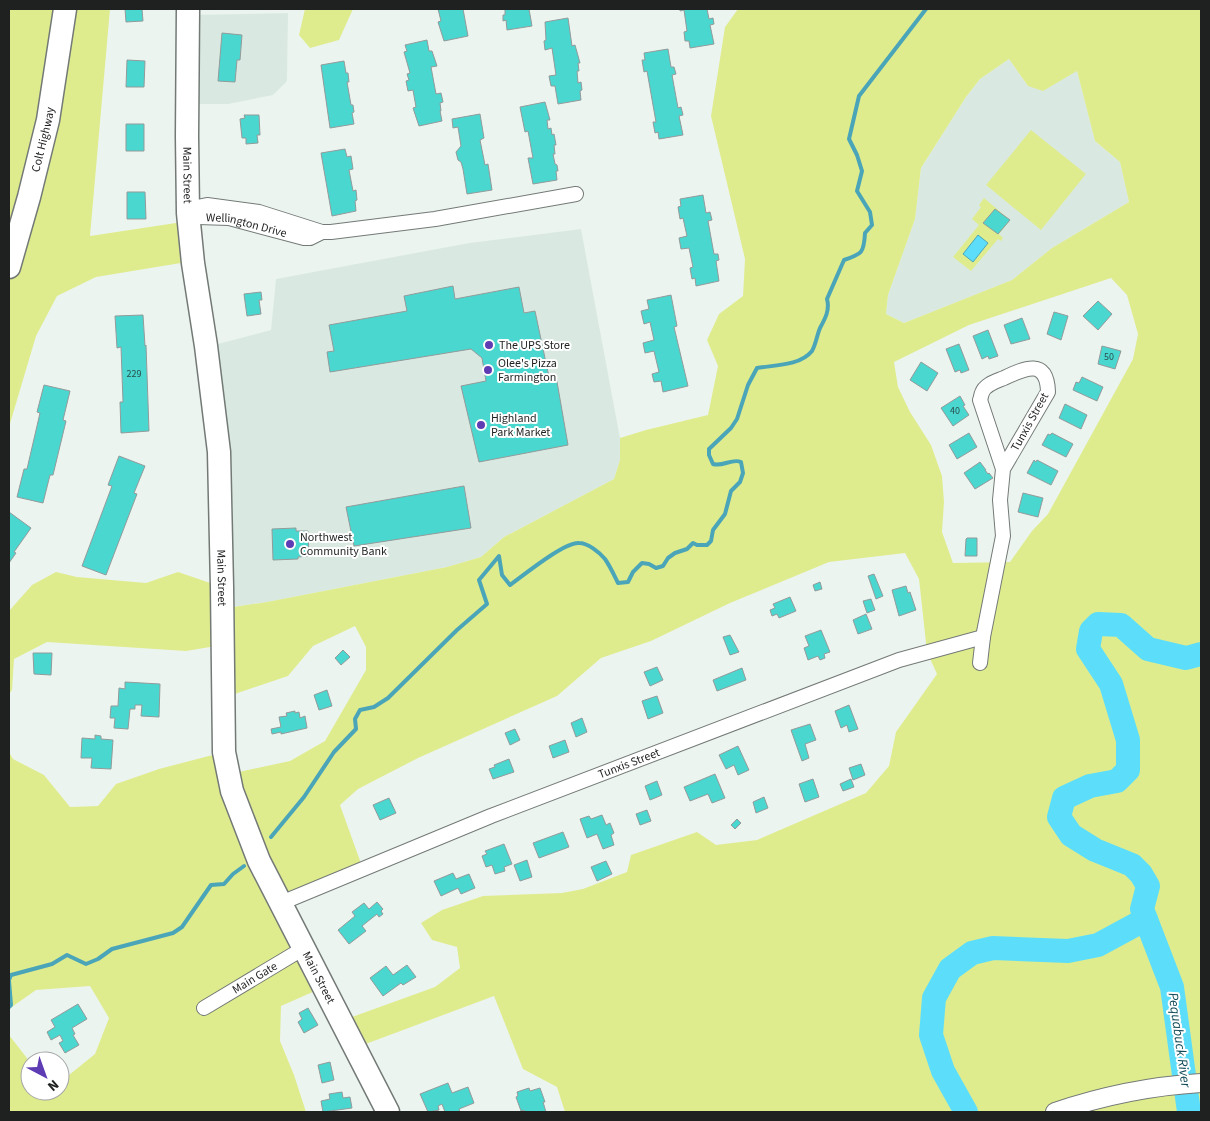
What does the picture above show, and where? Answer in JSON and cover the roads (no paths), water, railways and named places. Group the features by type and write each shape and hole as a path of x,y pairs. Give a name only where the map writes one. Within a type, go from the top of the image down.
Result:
{"highway":[{"path":"18,236 40,101 50,9"},
{"name":"Colt Highway","path":"9,267 48,120 65,9"},
{"name":"Main Street","path":"188,9 188,213 219,452 224,752 232,791 259,861 388,1112"}],"street":[{"name":"Wellington Drive","path":"188,213 207,205 258,212 322,232 331,232 435,219 576,194"},
{"name":"Tunxis Street","path":"980,663 983,638 1003,536 1000,500 1003,469 980,400 982,392 989,385 1026,368 1035,368 1044,374 1048,382 1048,392 1003,469"},
{"name":"Tunxis Street","path":"281,903 490,816 899,660 983,638"},
{"name":"Main Gate","path":"204,1008 304,948"},
{"path":"1055,1112 1083,1102 1131,1091 1201,1083"}],"water":[{"path":"978,235 988,243 973,262 963,254"}],"waterway":[{"path":"271,837 304,797 334,752 356,729 355,719 360,710 374,707 388,698 457,630 487,604 479,580 499,556 502,575 510,585 554,553 572,544 582,543 593,548 605,559 618,583 628,582 633,572 642,563 656,568 663,566 668,558 675,553 687,549 693,543 707,545 711,541 713,530 725,514 731,491 740,482 743,473 741,462 738,461 713,464 709,455 709,449 731,428 737,419 748,385 757,368 801,360 812,351 824,321 828,307 827,299 844,260 855,256 863,249 865,233 872,225 870,212 857,191 862,171 849,139 859,96 926,9"},
{"name":"Pequabuck River","path":"1189,1112 1172,987 1142,909 1148,886 1141,874 1132,865 1095,850 1071,835 1059,817 1064,798 1090,786 1117,781 1128,770 1128,740 1111,684 1088,649 1091,631 1098,624 1121,625 1148,649 1186,658 1201,654"},
{"path":"9,980 11,975 52,964 67,955 86,964 98,959 112,949 173,933 182,927 211,885 224,884 244,866"},
{"path":"966,1112 943,1071 931,1035 934,998 950,969 972,953 993,948 1068,951 1098,945 1146,919"},
{"path":"9,981 11,1005 9,1007"}],"place":[{"name":"The UPS Store","path":"489,345"},
{"name":"Olee's Pizza Farmington","path":"488,370"},
{"name":"Highland Park Market","path":"481,425"},
{"name":"Northwest Community Bank","path":"290,544"}]}
